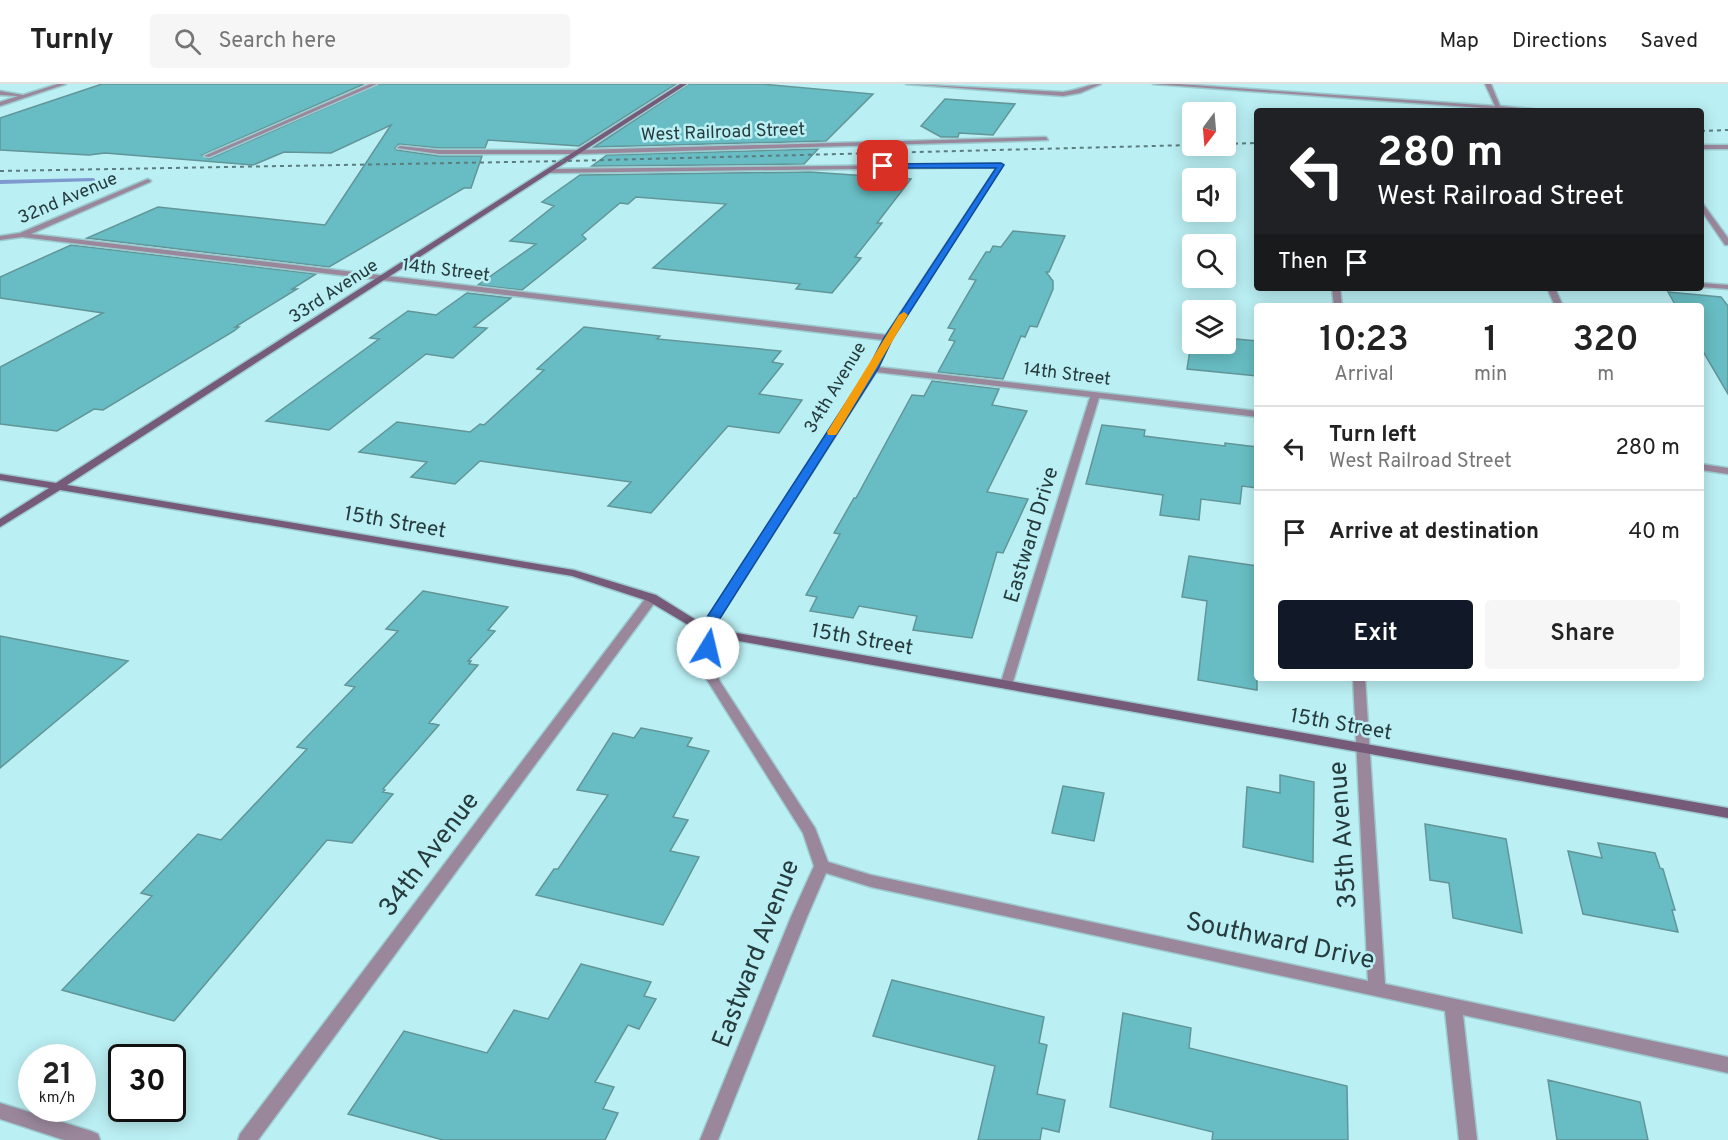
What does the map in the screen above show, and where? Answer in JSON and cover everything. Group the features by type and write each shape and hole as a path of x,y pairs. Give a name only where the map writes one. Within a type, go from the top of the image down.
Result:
{"street":[{"path":"0,104 63,84"},
{"path":"207,156 374,84"},
{"name":"33rd Avenue","path":"0,524 684,84"},
{"path":"909,84 1063,94 1078,92 1098,84"},
{"path":"1156,84 1510,108"},
{"path":"1488,84 1498,107"},
{"path":"0,93 27,95"},
{"name":"West Railroad Street","path":"400,148 439,152 580,152 1046,139"},
{"path":"1704,147 1728,147"},
{"name":"West Railroad Street","path":"549,171 1001,165"},
{"name":"34th Avenue","path":"705,631 873,369 888,338 1001,165"},
{"name":"32nd Avenue","path":"0,244 148,182"},
{"path":"1704,209 1728,243"},
{"name":"14th Street","path":"0,238 22,235 381,280 888,338"},
{"path":"1704,285 1728,287"},
{"name":"14th Street","path":"873,369 1254,414"},
{"name":"Eastward Drive","path":"1006,686 1095,395"},
{"path":"1704,467 1728,471"},
{"name":"15th Street","path":"0,477 574,573 652,598 705,631 1728,813"},
{"name":"34th Avenue","path":"247,1140 652,598"},
{"name":"Eastward Avenue","path":"705,631 713,680 810,832 822,866 799,917 709,1140"},
{"name":"35th Avenue","path":"1359,681 1377,989"},
{"name":"Southward Drive","path":"822,866 871,881 1728,1065"},
{"path":"1453,1005 1468,1140"},
{"path":"0,1111 91,1140"}],"building":[{"path":"102,84 364,84 202,155 209,159 379,84 676,84 579,146 488,140 485,148 439,148 399,144 395,148 397,150 439,156 482,156 471,188 464,188 329,267 87,238 158,207 325,225 391,125 331,153 284,152 253,165 105,153 89,155 0,150 0,118"},
{"path":"689,84 761,84 873,94 826,141 594,147"},
{"path":"945,99 1015,104 993,135 959,133 958,137 941,137 921,126"},
{"path":"818,149 804,164 592,166 607,155"},
{"path":"810,172 911,179 877,223 882,223 855,257 861,258 832,293 796,289 800,284 653,268 726,204 636,197 628,204 620,203 582,235 586,239 522,290 478,285 536,244 510,241 554,206 542,202 580,175"},
{"path":"1013,231 1065,236 1049,272 1046,272 1053,281 1053,289 1037,327 1030,326 1025,337 1021,336 1003,379 938,372 955,341 949,340 955,329 948,328 976,280 969,279 986,252 990,252 993,246 1001,247"},
{"path":"71,245 316,274 292,289 297,289 235,327 239,327 234,331 103,410 94,409 57,431 0,424 0,367 103,313 0,298 0,277"},
{"path":"1668,292 1721,297 1728,306 1728,394 1704,353 1704,303 1674,303"},
{"path":"467,293 511,298 474,327 487,328 453,358 426,354 329,430 266,421 379,339 370,338 408,311 436,315"},
{"path":"584,327 660,336 657,339 781,351 772,362 783,364 759,394 802,400 779,433 728,426 651,513 608,506 631,482 480,461 455,484 411,477 427,462 359,452 397,422 470,432 480,424 484,425 544,370 537,369"},
{"path":"1236,339 1254,341 1254,376 1187,369 1189,354 1236,354"},
{"path":"932,381 999,389 992,405 1027,411 987,492 1028,499 1003,553 997,552 972,638 913,630 917,616 859,606 853,618 810,611 817,597 806,595 840,534 834,533 856,498 912,395 924,396"},
{"path":"1102,425 1145,430 1144,436 1225,446 1225,443 1254,447 1254,488 1242,486 1240,504 1201,499 1199,520 1160,515 1163,495 1086,484"},
{"path":"1189,556 1254,566 1254,681 1257,681 1257,690 1198,680 1207,601 1182,597"},
{"path":"423,591 508,607 488,630 495,631 468,661 471,661 469,664 478,665 429,723 439,725 383,789 385,790 383,792 393,794 352,843 327,840 174,1021 62,990 152,896 141,893 198,834 221,840 307,749 297,747 355,687 345,685 398,631 386,629"},
{"path":"0,636 128,661 0,768"},
{"path":"641,728 692,738 687,746 709,751 673,817 688,820 670,851 699,857 663,925 536,895 554,869 558,869 608,795 577,790 613,733 634,738"},
{"path":"1280,775 1314,782 1313,862 1243,847 1247,787 1280,793"},
{"path":"1063,786 1104,793 1094,841 1052,833"},
{"path":"1425,824 1506,839 1522,933 1453,918 1449,883 1430,880"},
{"path":"1598,843 1655,853 1660,868 1663,869 1675,910 1672,910 1678,932 1583,914 1568,851 1602,858"},
{"path":"581,964 651,982 644,996 656,999 639,1029 628,1025 595,1082 614,1087 603,1109 618,1113 605,1140 443,1140 348,1114 404,1031 487,1053 514,1010 548,1019"},
{"path":"892,980 1044,1017 1039,1043 1047,1045 1037,1094 1065,1100 1059,1132 1042,1128 1040,1140 978,1140 995,1066 873,1036"},
{"path":"1123,1013 1191,1028 1189,1048 1347,1086 1348,1140 1212,1140 1213,1132 1110,1107"},
{"path":"1548,1080 1640,1102 1648,1140 1557,1140"}],"waterway":[{"path":"0,182 93,180"}],"railway":[{"path":"1704,131 1728,130"},
{"path":"1236,144 1254,143"},
{"path":"0,171 566,161 1182,145"}],"slow traffic":[{"path":"832,432 873,369 888,338 904,315"}],"route":[{"path":"708,648 705,631 873,369 888,338 1001,165 883,166"}]}
